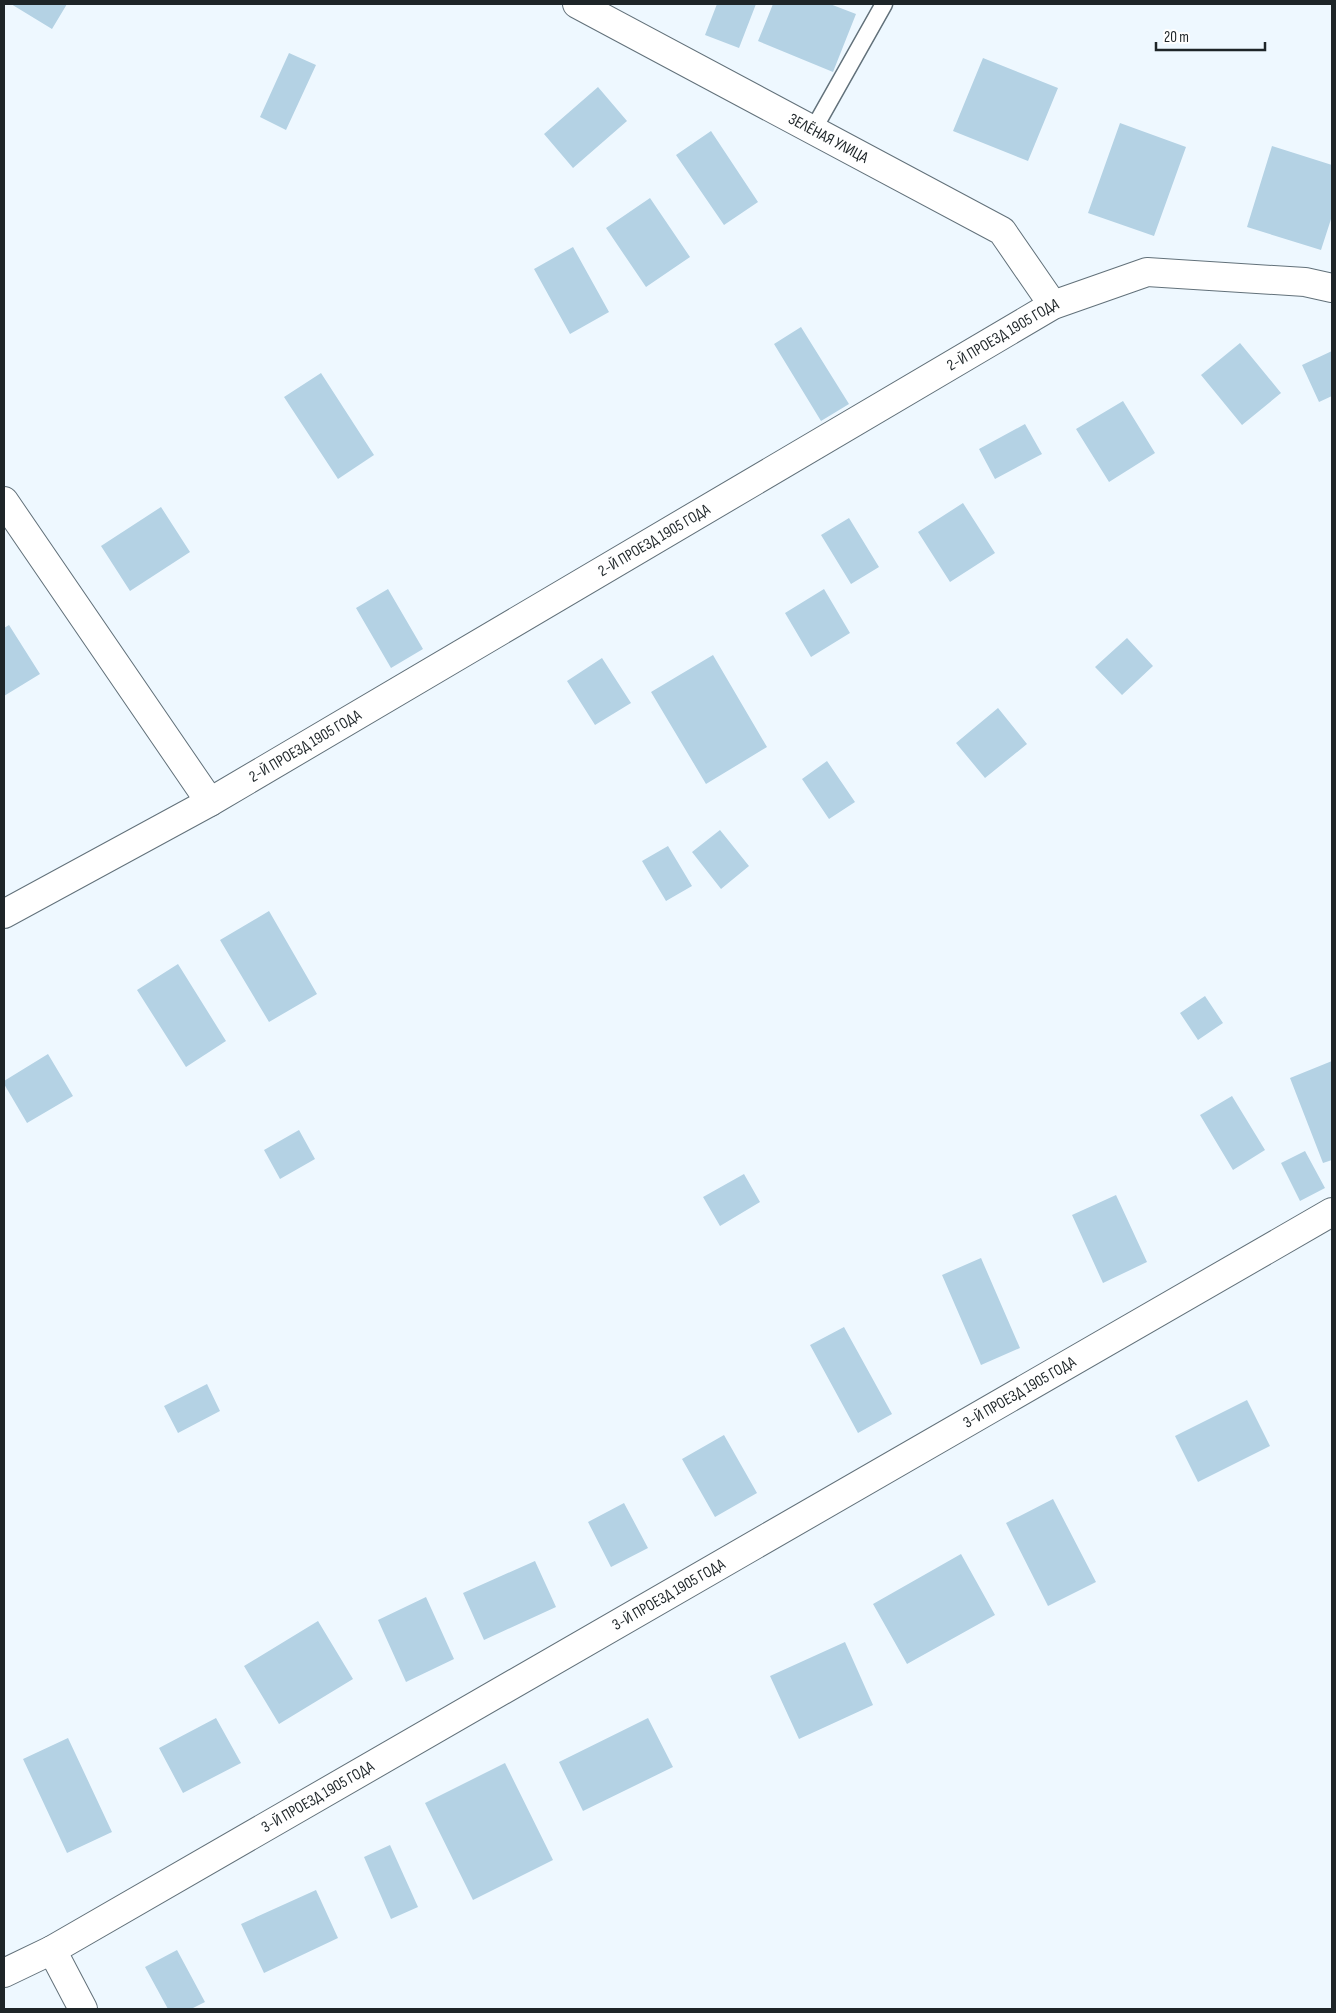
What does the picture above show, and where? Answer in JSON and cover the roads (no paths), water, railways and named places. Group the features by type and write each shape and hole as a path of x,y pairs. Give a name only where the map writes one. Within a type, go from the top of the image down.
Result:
{"street":[{"name":"ЗЕЛЁНАЯ УЛИЦА","path":"577,4 1002,230 1053,304"},
{"name":"2-Й ПРОЕЗД 1905 ГОДА","path":"4,914 210,802 1053,304 1147,272 1305,282 1332,288"},
{"path":"4,501 210,802"},
{"name":"3-Й ПРОЕЗД 1905 ГОДА","path":"4,1973 52,1950 1332,1212"},
{"path":"52,1950 82,2009"}],"lane":[{"path":"813,130 884,4"}]}
